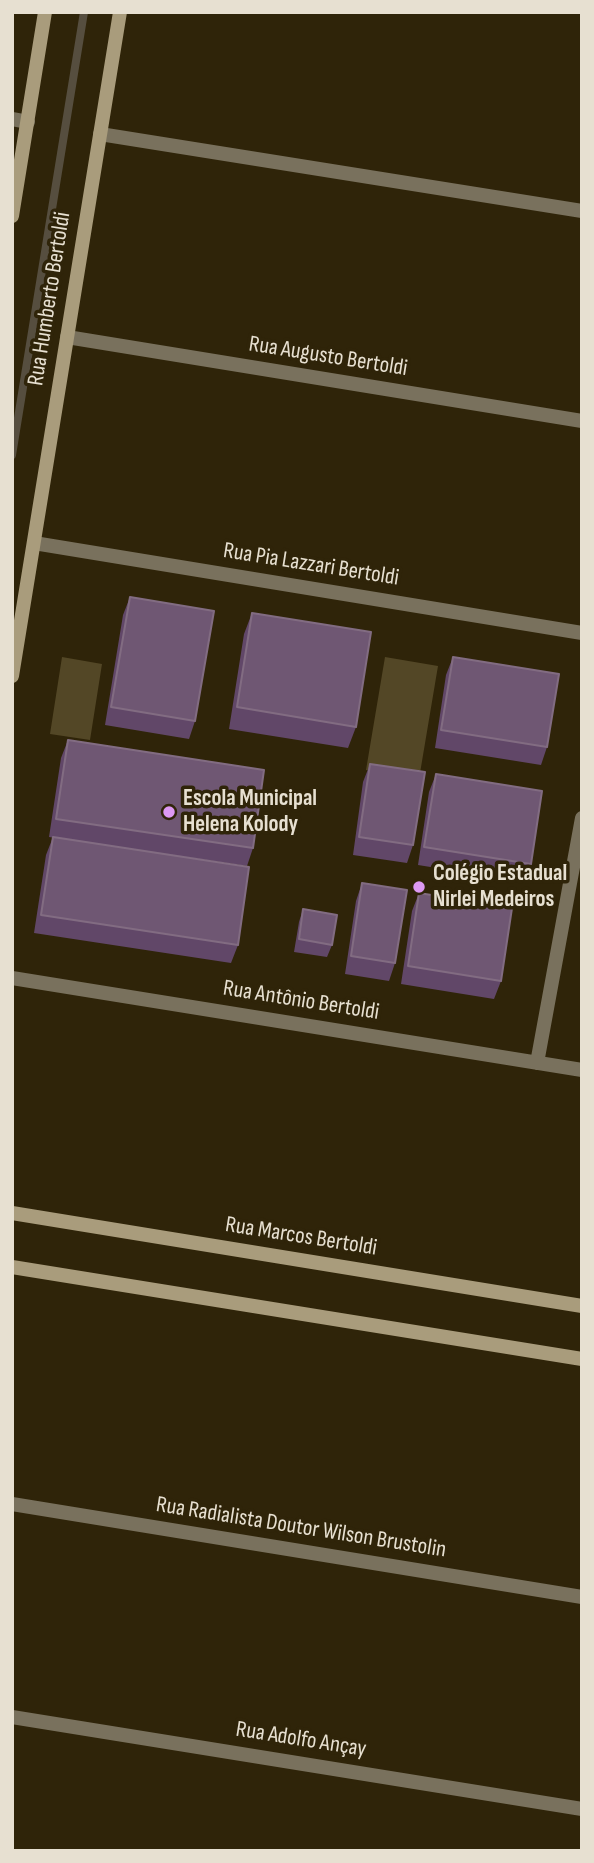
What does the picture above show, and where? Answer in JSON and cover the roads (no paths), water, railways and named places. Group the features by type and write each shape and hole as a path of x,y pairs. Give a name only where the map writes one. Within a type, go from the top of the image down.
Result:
{"street":[{"path":"12,216 46,12"},
{"name":"Rua Humberto Bertoldi","path":"12,676 120,12"},
{"path":"12,119 28,122"},
{"path":"100,134 582,211"},
{"name":"Rua Augusto Bertoldi","path":"67,337 582,421"},
{"name":"Rua Pia Lazzari Bertoldi","path":"34,543 582,633"},
{"path":"537,1063 579,850 582,818"},
{"name":"Rua Antônio Bertoldi","path":"12,978 582,1070"},
{"name":"Rua Marcos Bertoldi","path":"12,1213 582,1306"},
{"path":"12,1267 582,1359"},
{"name":"Rua Radialista Doutor Wilson Brustolin","path":"12,1504 582,1597"},
{"name":"Rua Adolfo Ançay","path":"12,1717 582,1809"}],"waterway":[{"path":"12,455 84,12"}],"place":[{"name":"Escola Municipal Helena Kolody","path":"169,812"},
{"name":"Colégio Estadual Nirlei Medeiros","path":"419,887"}]}
